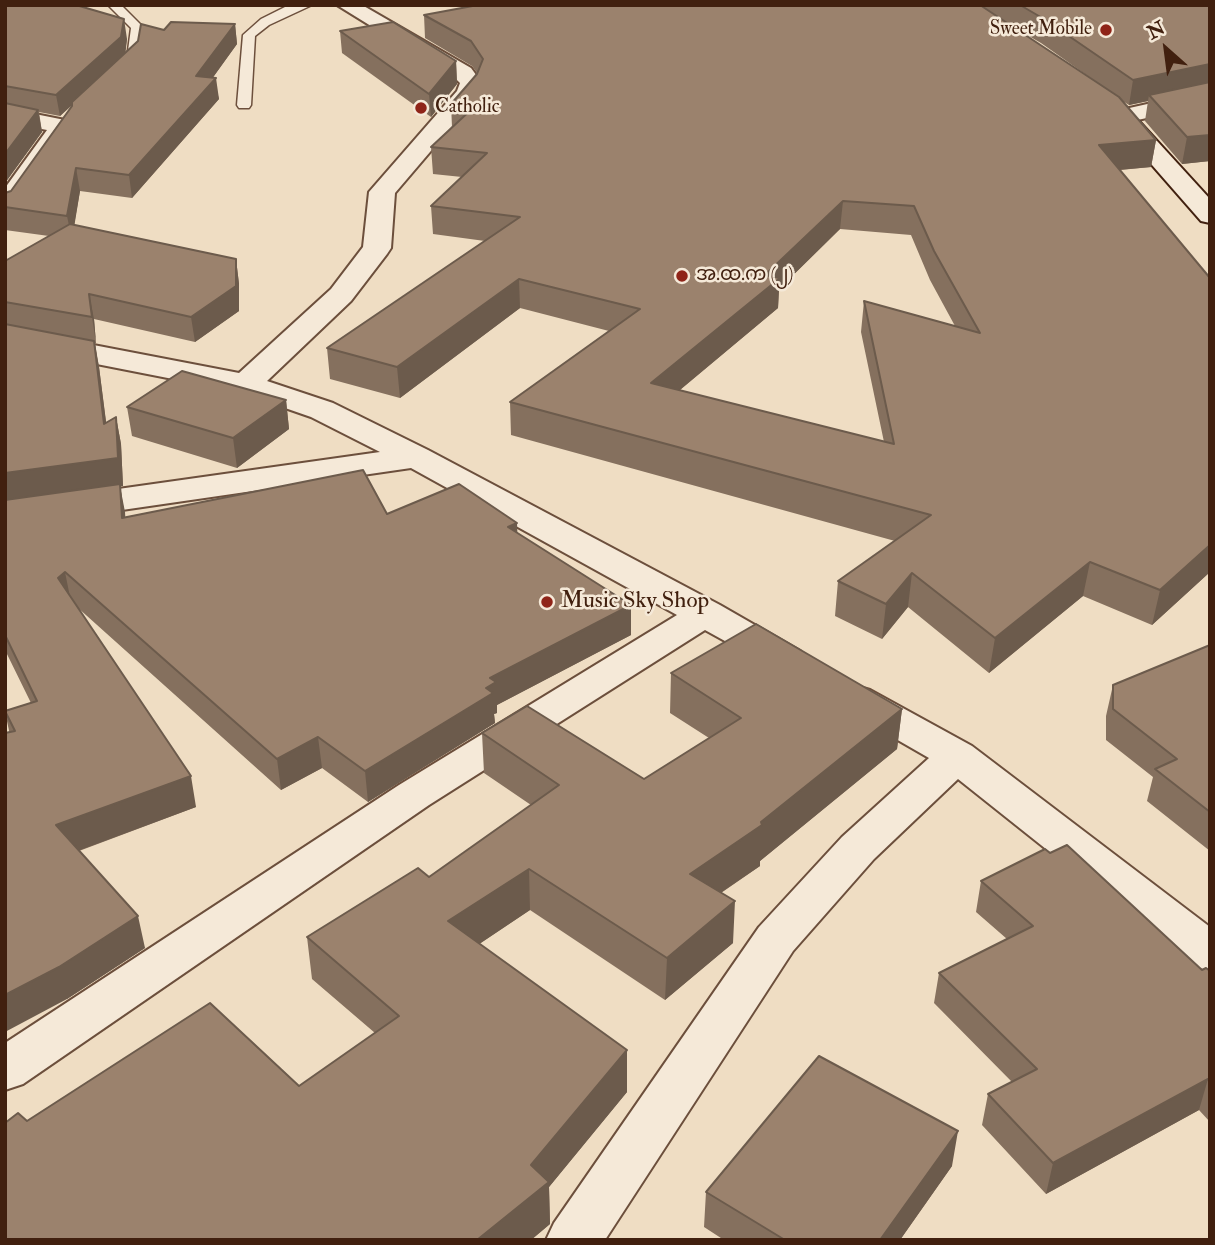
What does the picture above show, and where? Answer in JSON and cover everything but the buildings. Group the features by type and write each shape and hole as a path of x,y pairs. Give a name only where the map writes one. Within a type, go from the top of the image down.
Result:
{"street":[{"path":"246,384 341,295 377,248 382,192 468,93 471,83 463,72 347,5"},
{"path":"1124,116 1210,97"},
{"path":"1103,101 1124,116 1210,215"},
{"path":"5,115 67,122 5,207"},
{"path":"5,337 246,384 322,410 416,457 706,613 957,756 1210,953"},
{"path":"5,516 416,457"},
{"path":"5,1070 414,795 706,613"},
{"path":"574,1240 776,939 858,848 957,756"}],"lane":[{"path":"113,78 133,59 137,27 114,5"},
{"path":"244,105 249,36 265,22 293,8 306,5"}],"place":[{"name":"Sweet Mobile","path":"1106,30"},
{"name":"Catholic","path":"421,108"},
{"name":"အ.ထ.က (၂)","path":"682,276"},
{"name":"Music Sky Shop","path":"547,602"}]}
